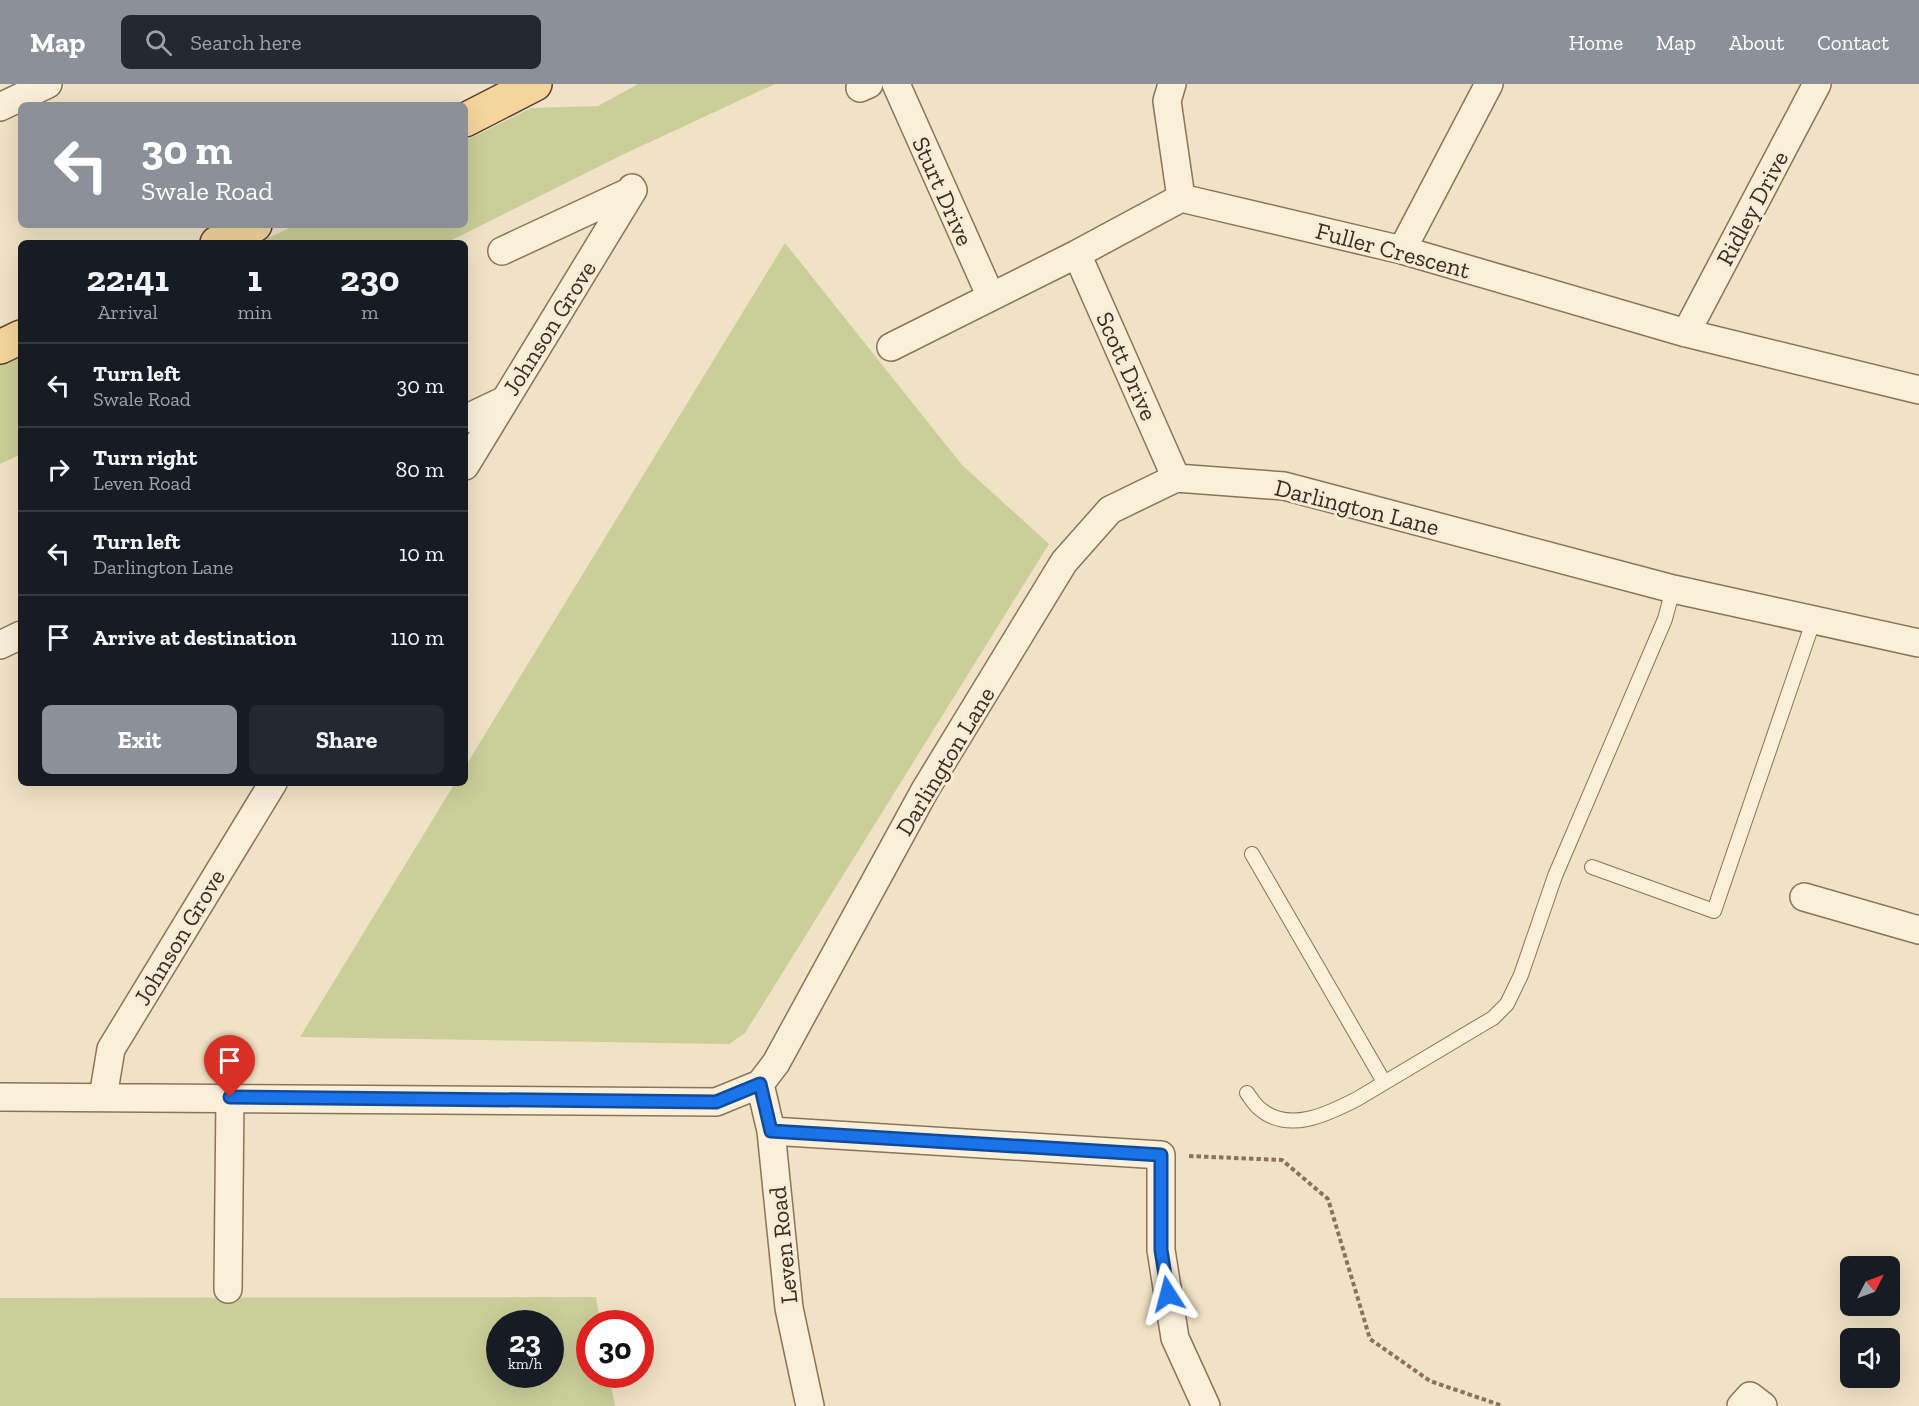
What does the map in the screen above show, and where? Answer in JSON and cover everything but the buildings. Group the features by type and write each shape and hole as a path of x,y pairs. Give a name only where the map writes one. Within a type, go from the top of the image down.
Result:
{"main road":[{"path":"468,118 535,84"},
{"path":"223,240 249,228"},
{"path":"0,348 18,339"}],"street":[{"path":"0,107 48,84"},
{"name":"Sturt Drive","path":"896,84 991,297"},
{"path":"891,347 1077,254 1181,198 1167,101 1172,84"},
{"path":"1402,250 1489,84"},
{"name":"Ridley Drive","path":"1686,333 1817,84"},
{"name":"Johnson Grove","path":"468,461 632,189 502,251"},
{"name":"Fuller Crescent","path":"1181,198 1402,250 1686,333 1919,390"},
{"name":"Scott Drive","path":"1077,254 1176,478"},
{"path":"468,418 505,400"},
{"name":"Darlington Lane","path":"760,1084 776,1064 925,790 1064,562 1110,510 1176,478 1284,486 1672,589 1919,643"},
{"path":"0,645 18,636"},
{"name":"Johnson Grove","path":"103,1097 111,1049 271,786"},
{"path":"1804,897 1919,930"},
{"path":"0,1097 716,1102 760,1084"},
{"name":"Leven Road","path":"760,1084 771,1131 789,1308 810,1406"},
{"path":"228,1290 230,1097"},
{"path":"771,1131 1161,1155 1161,1250 1175,1338 1206,1406"},
{"path":"1741,1406 1750,1396 1763,1406"}],"lane":[{"path":"1247,1093 1259,1108 1276,1118 1308,1120 1336,1110 1493,1018 1507,1004 1521,975 1555,876 1665,619 1672,589"},
{"path":"1592,867 1714,911 1814,619"},
{"path":"1252,854 1384,1082"}],"path":[{"path":"1161,1155 1282,1160 1328,1200 1370,1339 1430,1381 1503,1406"}],"green space":[{"path":"638,84 775,84 622,155 452,240 264,240 290,228 468,228 468,140 531,108 598,106"},
{"path":"785,243 962,465 1049,544 745,1033 729,1044 300,1037 453,786 468,786 468,762"},
{"path":"18,353 18,455 0,464 0,361"},
{"path":"596,1297 598,1310 576,1310 576,1388 612,1388 615,1406 0,1406 0,1298"}],"route":[{"path":"230,1097 716,1102 760,1084 771,1131 1161,1155 1161,1250 1168,1294"}]}
